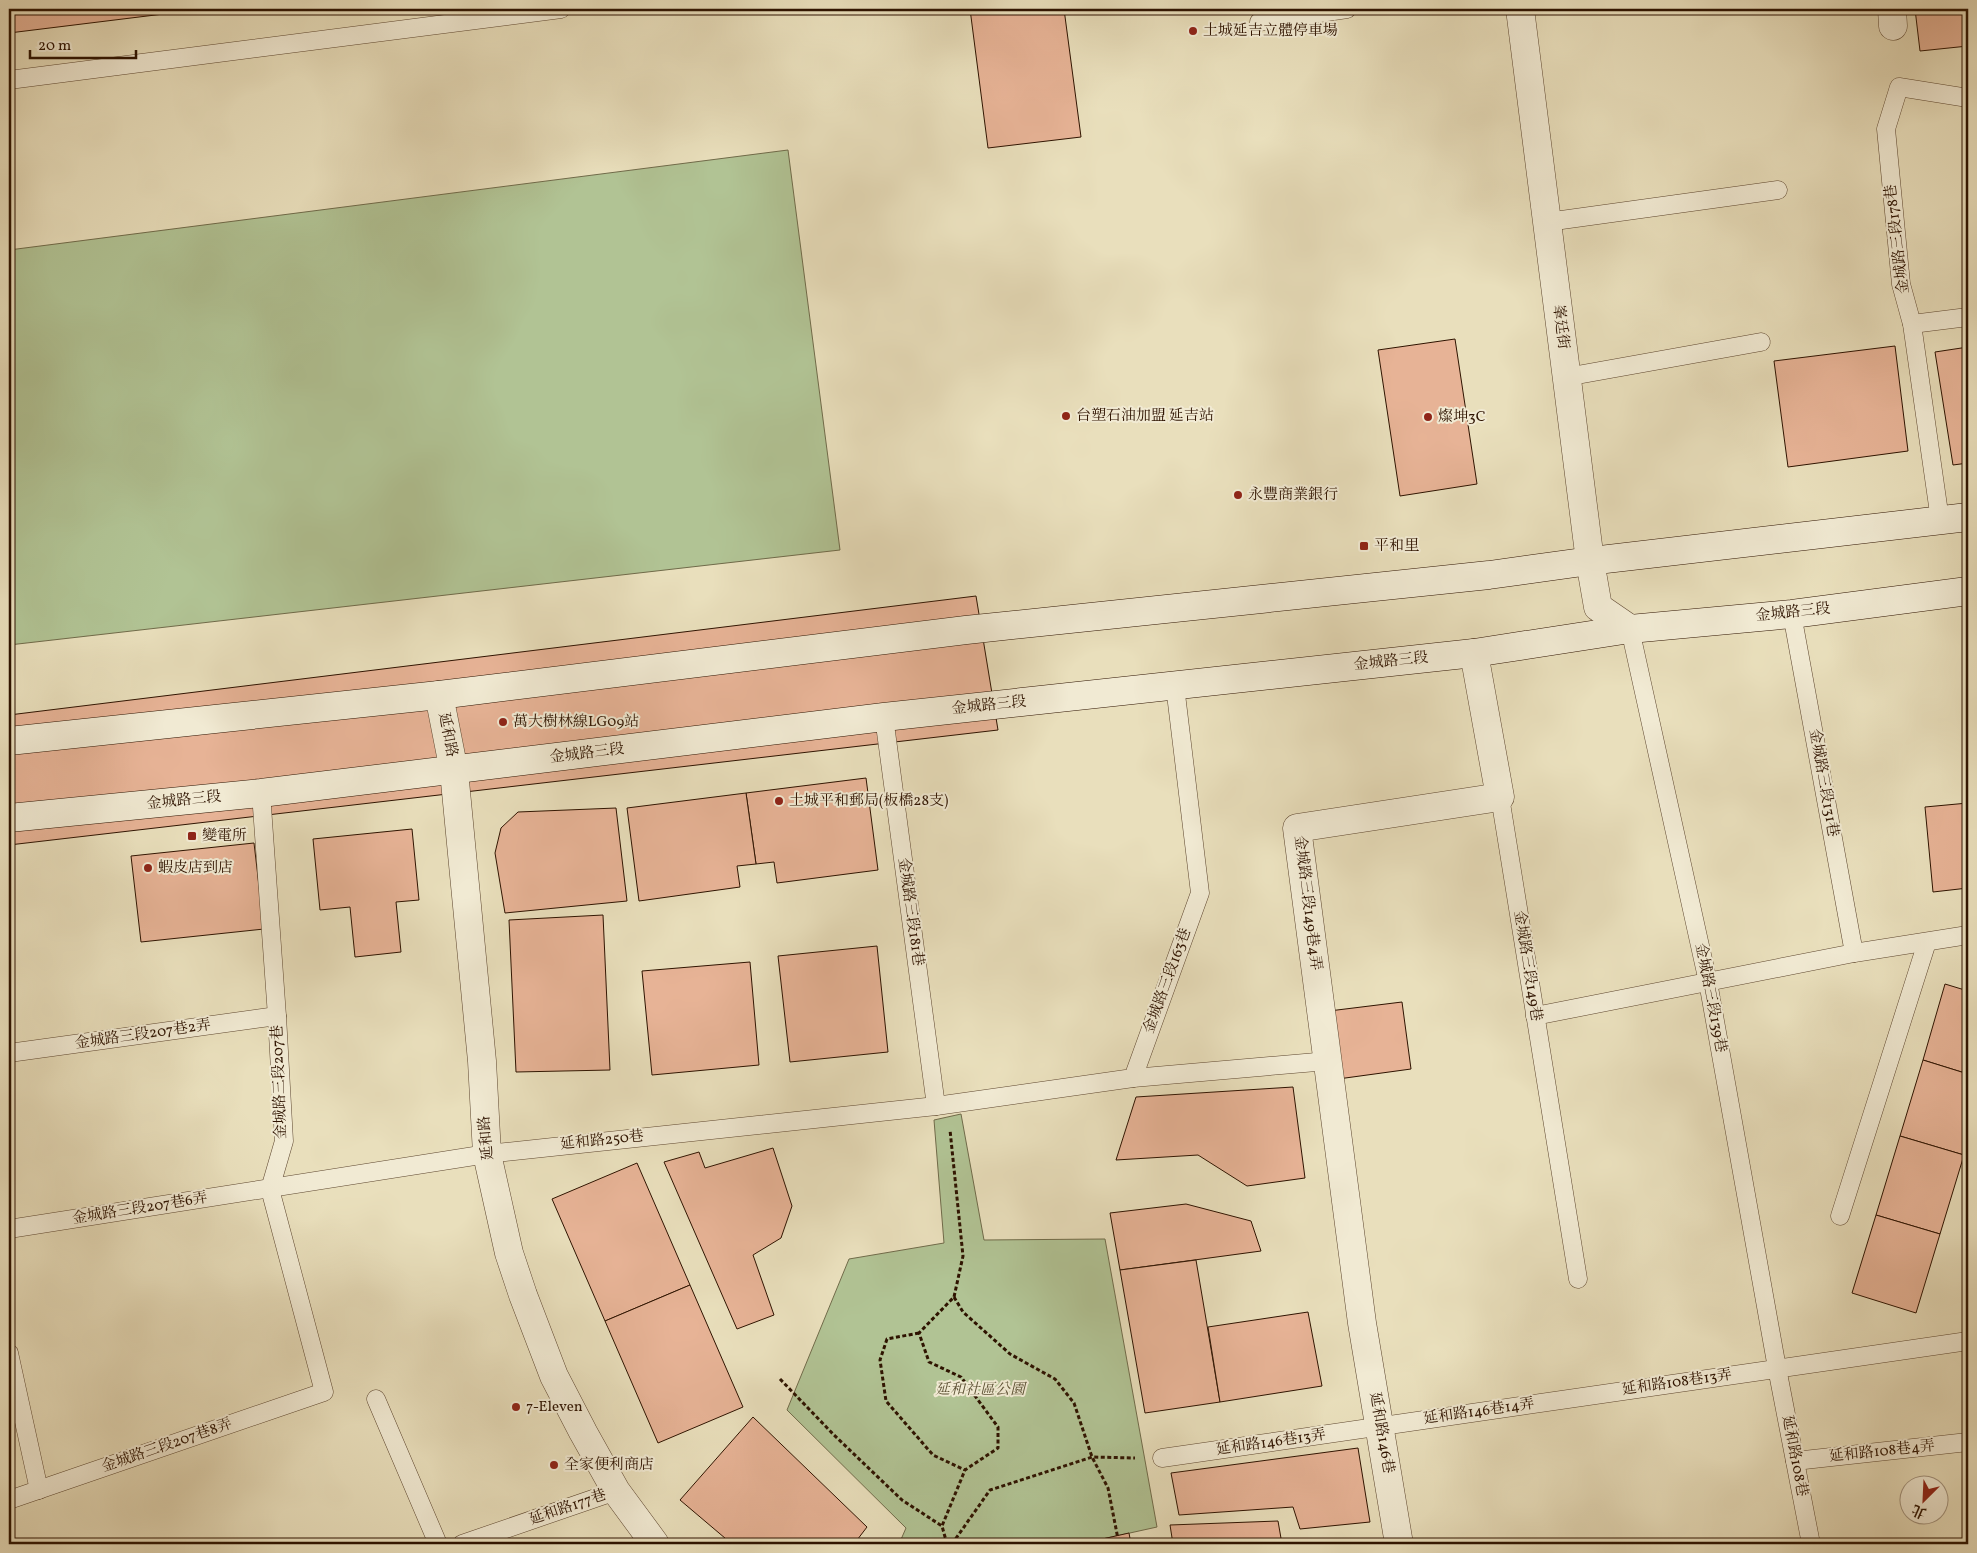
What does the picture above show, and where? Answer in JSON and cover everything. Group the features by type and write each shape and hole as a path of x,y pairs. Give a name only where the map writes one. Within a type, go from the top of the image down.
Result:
{"main road":[{"name":"峯廷街","path":"1520,9 1566,377 1598,608 1630,629"},
{"path":"9,741 439,695 966,630 1489,575 1590,561 1968,517"},
{"name":"金城路三段","path":"9,818 262,793 884,718 1474,653 1630,629 1792,614 1968,591"},
{"name":"金城路三段149巷","path":"1474,653 1500,797"},
{"name":"延和路","path":"439,695 454,771 482,1061 487,1154 509,1253 522,1295 554,1376 616,1491 655,1544"},
{"name":"金城路三段149巷4弄","path":"1362,1323 1297,828 1500,797"},
{"name":"延和路146巷","path":"1362,1323 1399,1544"}],"lane":[{"path":"9,80 561,9"},
{"path":"1260,22 1347,9"},
{"name":"金城路三段178巷","path":"1940,520 1912,324 1901,284 1886,129 1899,87 1968,98"},
{"path":"1547,222 1778,190"},
{"path":"1912,324 1968,317"},
{"path":"1566,377 1761,342"},
{"name":"金城路三段131巷","path":"1792,614 1854,953"},
{"name":"金城路三段139巷","path":"1630,629 1708,982 1777,1368"},
{"name":"金城路三段163巷","path":"1134,1078 1200,893 1175,686"},
{"name":"金城路三段181巷","path":"884,718 936,1106"},
{"name":"金城路三段207巷","path":"262,793 284,1141 270,1189"},
{"name":"金城路三段149巷","path":"1500,797 1578,1280"},
{"path":"1535,1016 1854,953 1968,935"},
{"path":"1840,1216 1927,942"},
{"name":"金城路三段207巷2弄","path":"9,1053 277,1016"},
{"path":"936,1106 1134,1078 1328,1061"},
{"name":"延和路250巷","path":"270,1189 321,1179 487,1154 936,1106"},
{"name":"金城路三段207巷6弄","path":"9,1229 270,1189"},
{"name":"金城路三段207巷8弄","path":"9,1500 324,1392 270,1189"},
{"name":"延和路108巷13弄","path":"1578,1398 1968,1341"},
{"path":"9,1353 39,1490"},
{"name":"延和路108巷","path":"1777,1368 1811,1544"},
{"name":"延和路146巷14弄","path":"1380,1427 1578,1398"},
{"path":"376,1399 438,1544"},
{"name":"延和路146巷13弄","path":"1162,1458 1380,1427"},
{"name":"延和路108巷4弄","path":"1795,1461 1968,1442"},
{"name":"延和路177巷","path":"462,1544 616,1491"}],"path":[{"path":"936,1106 950,1131 963,1256 954,1297 919,1333 887,1339 880,1360 886,1401 934,1455 965,1470"},
{"path":"954,1297 963,1312 1010,1354 1055,1379 1074,1403 1092,1456 1108,1488 1119,1544"},
{"path":"919,1333 929,1362 961,1377 998,1427 998,1448 965,1470 942,1526"},
{"path":"780,1378 834,1435 902,1500 942,1526 948,1544"},
{"path":"952,1544 990,1490 1092,1456 1162,1458"}],"green space":[{"path":"788,150 840,550 9,645 9,250"},
{"name":"延和社區公園","path":"961,1114 984,1240 1105,1239 1157,1527 1080,1544 899,1544 906,1528 787,1410 849,1259 944,1243 934,1120"}],"building":[{"path":"9,9 204,9 9,33"},
{"path":"970,9 1064,9 1081,137 988,148"},
{"path":"1915,9 1968,9 1968,46 1920,51"},
{"name":"燦坤3C","path":"1455,339 1477,484 1400,496 1378,350"},
{"path":"1895,346 1908,451 1788,467 1774,361"},
{"path":"1968,347 1968,463 1953,465 1935,352"},
{"name":"萬大樹林線LG09站","path":"976,596 998,730 9,845 9,715"},
{"path":"1968,649 1968,687 1964,650"},
{"path":"866,778 878,870 777,883 774,862 756,864 746,793"},
{"path":"746,793 756,864 737,866 740,887 639,901 627,808"},
{"path":"1968,803 1968,888 1933,892 1925,807"},
{"path":"616,808 627,901 505,913 495,853 501,828 518,812"},
{"path":"412,829 419,900 396,902 401,952 355,957 350,907 320,910 313,839"},
{"path":"254,843 264,929 141,942 131,856"},
{"path":"603,915 610,1070 516,1072 509,920"},
{"path":"877,946 888,1052 790,1062 778,956"},
{"path":"750,962 759,1065 652,1075 642,971"},
{"path":"1945,984 1968,991 1968,1074 1923,1060"},
{"path":"1402,1002 1411,1069 1338,1079 1329,1011"},
{"path":"1923,1060 1968,1074 1968,1142 1964,1155 1900,1136"},
{"path":"1293,1087 1305,1178 1247,1186 1198,1155 1116,1160 1136,1097"},
{"path":"1900,1136 1964,1155 1940,1234 1876,1215"},
{"path":"773,1148 792,1206 781,1238 753,1255 774,1315 737,1329 664,1162 699,1152 705,1168"},
{"path":"637,1163 690,1285 605,1321 552,1199"},
{"path":"1186,1204 1251,1221 1261,1251 1120,1270 1110,1213"},
{"path":"1876,1215 1940,1234 1916,1313 1852,1293"},
{"path":"1196,1260 1220,1402 1145,1413 1120,1270"},
{"path":"690,1285 743,1407 658,1443 605,1321"},
{"path":"1308,1312 1322,1386 1220,1402 1208,1327"},
{"path":"753,1417 867,1527 854,1544 732,1544 680,1500"},
{"path":"1358,1448 1370,1522 1300,1529 1293,1507 1179,1515 1171,1473"},
{"path":"1278,1521 1282,1544 1173,1544 1170,1525"},
{"path":"1129,1533 1131,1544 1080,1544"}],"place":[{"name":"土城延吉立體停車場","path":"1193,31"},
{"name":"台塑石油加盟 延吉站","path":"1066,416"},
{"name":"燦坤3C","path":"1428,417"},
{"name":"永豐商業銀行","path":"1238,495"},
{"name":"平和里","path":"1364,546"},
{"name":"萬大樹林線LG09站","path":"503,722"},
{"name":"土城平和郵局(板橋28支)","path":"779,801"},
{"name":"變電所","path":"192,836"},
{"name":"蝦皮店到店","path":"148,868"},
{"name":"7-Eleven","path":"516,1407"},
{"name":"全家便利商店","path":"554,1465"}]}
